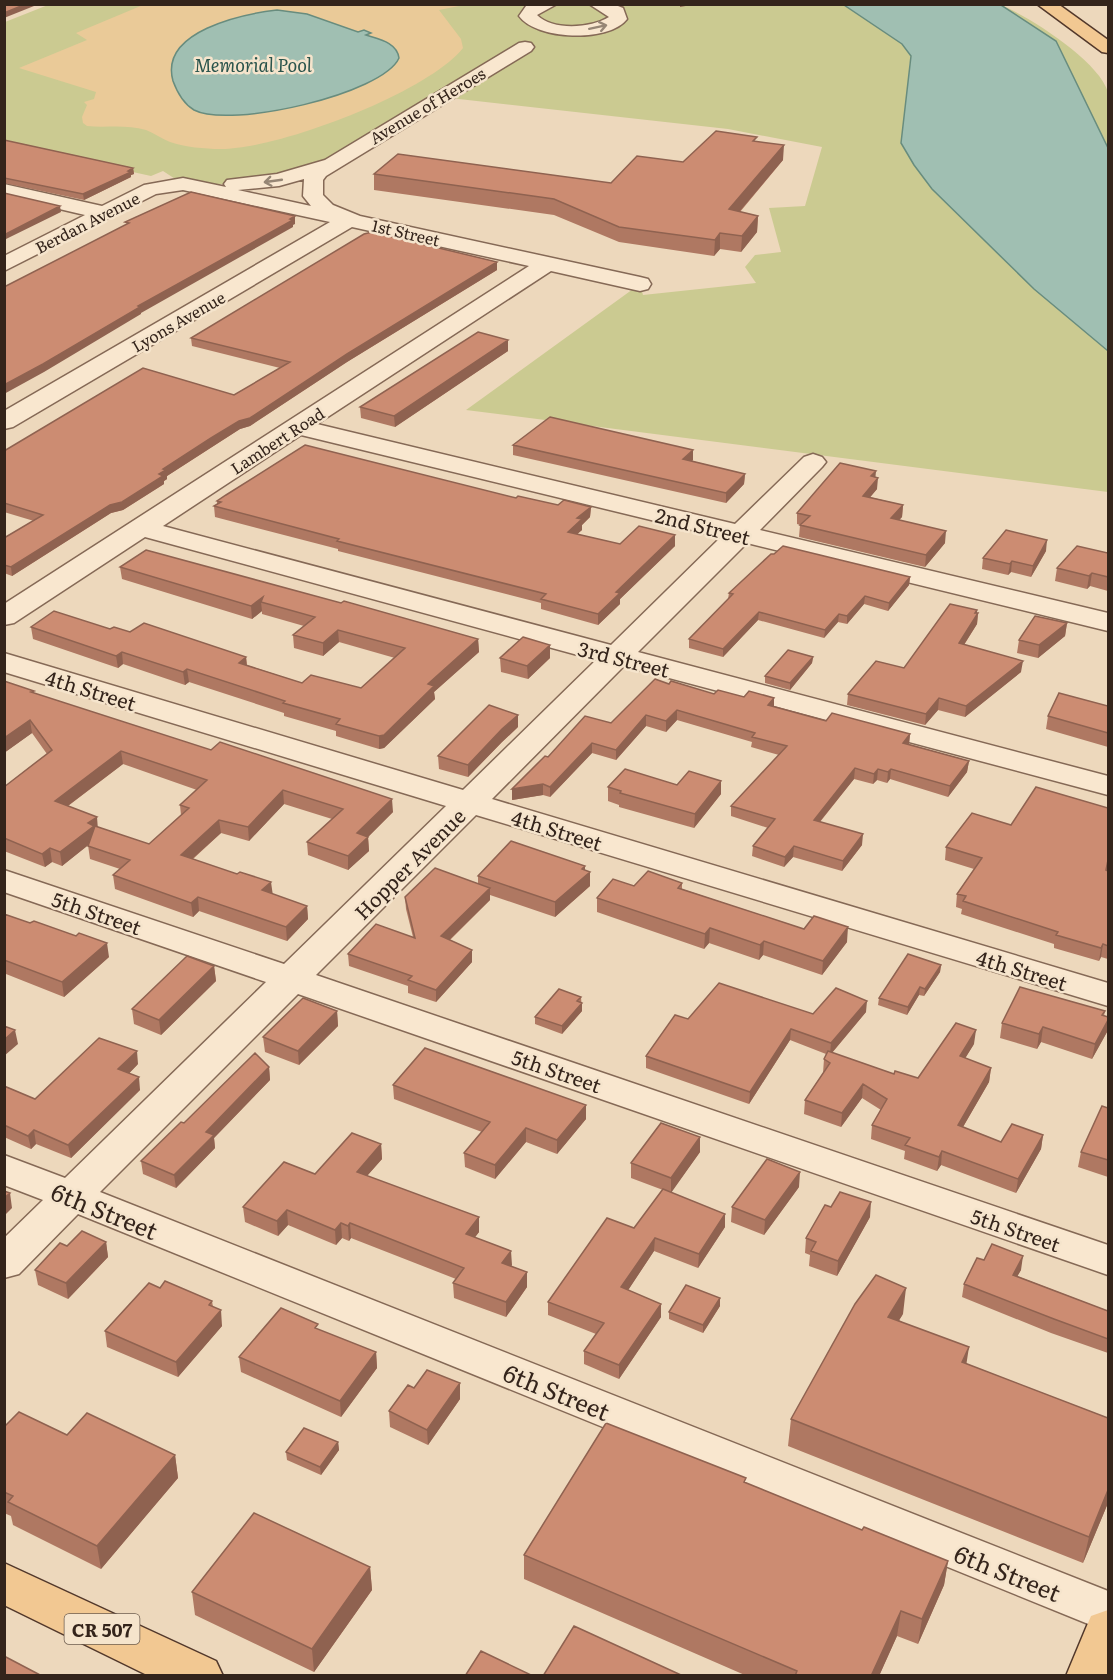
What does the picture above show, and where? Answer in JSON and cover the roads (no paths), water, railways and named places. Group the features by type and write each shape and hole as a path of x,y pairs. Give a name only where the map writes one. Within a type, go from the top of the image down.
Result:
{"main road":[{"path":"1045,4 1108,48"},
{"path":"1065,4 1108,32"},
{"name":"CR 507","path":"4,1583 199,1676"},
{"path":"1090,1676 1108,1631"}],"street":[{"path":"549,4 532,10 528,16 530,19 542,26 572,30 601,27 618,19 617,12 597,4"},
{"name":"Avenue of Heroes","path":"351,219 326,209 313,196 313,180 329,165 525,46"},
{"name":"Avenue of Heroes","path":"178,184 234,184 279,180 329,165"},
{"name":"Berdan Avenue","path":"4,265 152,189 178,184"},
{"name":"1st Street","path":"178,184 351,219 640,284"},
{"path":"4,190 104,213"},
{"name":"Lyons Avenue","path":"4,422 351,219"},
{"name":"Lambert Road","path":"8,611 141,528 549,264"},
{"name":"2nd Street","path":"297,427 1108,622"},
{"name":"Hopper Avenue","path":"4,1263 813,462"},
{"name":"3rd Street","path":"141,528 1108,786"},
{"name":"4th Street","path":"4,662 1108,995"},
{"name":"5th Street","path":"4,880 1108,1260"},
{"name":"6th Street","path":"4,1170 1108,1612"}],"water":[{"path":"844,5 1001,5 1056,41 1108,148 1108,351 1034,289 932,189 901,143 911,56 902,44"},
{"name":"Memorial Pool","path":"277,10 307,14 358,32 364,30 371,33 366,35 395,48 399,58 387,71 365,84 304,105 239,115 212,115 194,110 187,104 173,81 172,64 179,49 207,28 244,16"}]}
